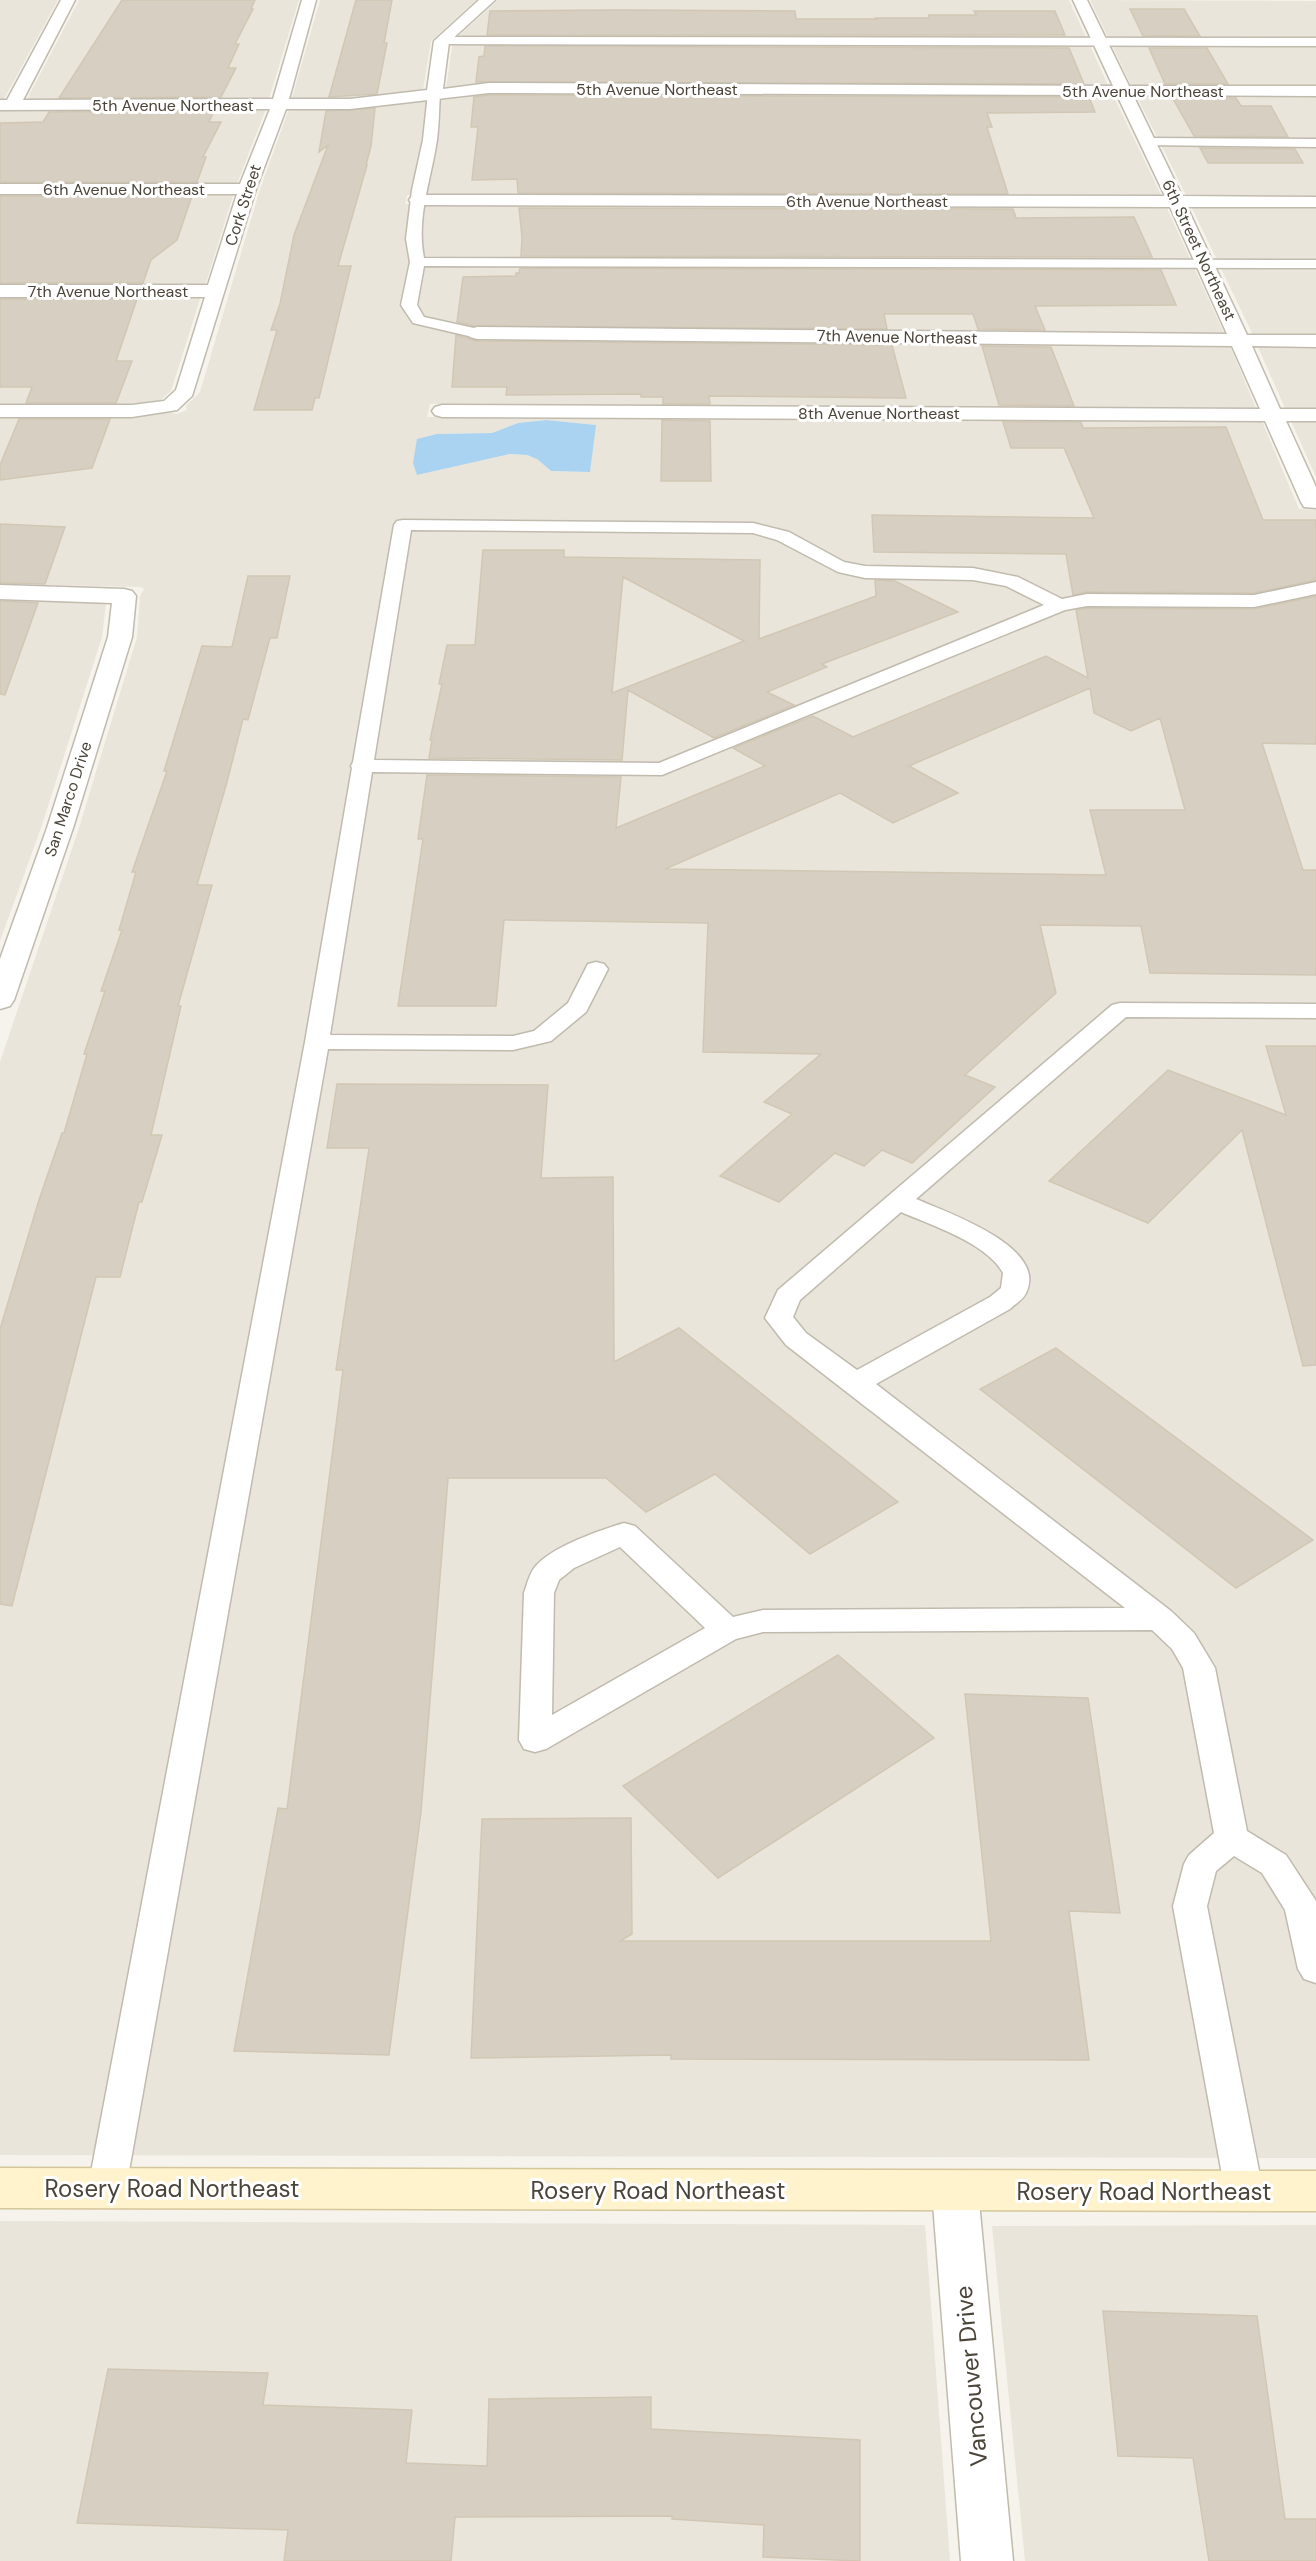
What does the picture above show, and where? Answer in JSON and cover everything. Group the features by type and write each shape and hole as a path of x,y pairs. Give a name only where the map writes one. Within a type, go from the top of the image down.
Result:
{"street":[{"path":"6,105 68,0"},
{"name":"Cork Street","path":"0,411 132,411 170,406 185,392 247,189 279,106 309,0"},
{"path":"434,93 442,41 488,0"},
{"name":"6th Street Northeast","path":"1080,0 1177,202 1312,502"},
{"name":"5th Avenue Northeast","path":"6,105 350,104 489,88 1316,92"},
{"name":"6th Avenue Northeast","path":"0,189 247,189"},
{"name":"6th Avenue Northeast","path":"418,200 1316,202"},
{"name":"7th Avenue Northeast","path":"0,291 216,291"},
{"name":"7th Avenue Northeast","path":"477,333 1316,341"},
{"name":"8th Avenue Northeast","path":"442,411 1316,415"},
{"name":"San Marco Drive","path":"0,592 124,596 120,637 60,828 0,1000"},
{"name":"Rosery Road Northeast","path":"0,2188 1316,2190"},
{"name":"Vancouver Drive","path":"955,2191 987,2561"}],"lane":[{"path":"442,41 1316,42"},
{"path":"434,93 430,140 413,239 417,262 409,305 419,320 477,333"},
{"path":"1148,142 1316,143"},
{"path":"417,262 1316,264"},
{"path":"106,2188 317,1042 361,766 403,525 753,528 783,536 838,566 865,572 974,574 1011,581 1060,605"},
{"path":"361,766 662,769 1060,605 1087,600 1254,601 1316,588"},
{"path":"317,1042 513,1043 542,1036 578,1006 596,969"},
{"path":"1316,1011 1120,1010 788,1296 779,1318 796,1339 1160,1619 1183,1641 1199,1668 1232,1838 1274,1864 1302,1907 1316,1969"},
{"path":"856,1383 1000,1303 1014,1291 1016,1272 1003,1253 984,1240 898,1201"},
{"path":"727,1630 624,1533 563,1560 546,1574 539,1593 535,1740 727,1630 763,1621 1160,1619"},
{"path":"1232,1838 1201,1864 1190,1906 1244,2191"}],"shaded area":[{"path":"0,0 58,0 3,101 0,101"},
{"path":"79,0 299,0 268,102 26,101"},
{"path":"320,0 476,0 431,41 423,90 349,100 291,101"},
{"path":"498,0 1069,0 1109,87 490,84 446,88 453,41"},
{"path":"1090,0 1316,1 1316,88 1132,87"},
{"path":"490,92 1113,95 1162,197 407,195 405,204 1166,206 1225,335 465,327 463,339 1230,346 1256,408 430,404 427,417 1262,421 1299,509 1316,510 1316,2158 0,2155 0,1062 79,828 137,637 140,596 144,589 141,587 0,584 0,417 130,417 168,412 177,414 187,410 186,406 200,392 260,189 289,109 350,108","holes":["546,420 595,425 590,472 551,471 537,459 527,455 510,454 417,475 437,434 492,433 518,423"]},
{"path":"1136,95 1316,95 1316,198 1187,197"},
{"path":"0,109 266,109 237,184 0,184"},
{"path":"0,193 234,193 205,286 0,285"},
{"path":"1191,206 1316,207 1316,335 1253,335"},
{"path":"0,296 201,296 171,391 161,400 132,404 0,404"},
{"path":"1316,346 1316,408 1285,408 1258,347"},
{"path":"1291,421 1316,421 1316,477"},
{"path":"0,600 106,603 102,637 41,828 0,941"},
{"path":"0,2221 925,2225 950,2561 0,2561"},
{"path":"1316,2225 1316,2561 1025,2561 992,2226"}],"water":[{"path":"546,420 596,425 590,472 551,471 537,459 527,455 510,454 417,475 413,463 417,439 437,434 492,433 518,423"}],"building":[{"path":"122,0 255,0 251,9 253,9 235,44 239,44 228,68 236,68 221,97 59,98"},
{"path":"356,0 392,0 384,43 387,43 377,94 329,97"},
{"path":"1130,9 1184,9 1200,36 1143,36"},
{"path":"490,11 795,11 796,19 929,18 929,15 976,15 974,11 1055,11 1065,35 487,35"},
{"path":"485,46 1069,48 1084,84 476,82 479,57 484,56"},
{"path":"1149,48 1207,48 1228,84 1165,84"},
{"path":"489,95 1089,97 1095,112 987,113 992,127 987,127 1008,194 518,193 517,179 472,180 478,127 471,127 474,97"},
{"path":"1172,97 1236,98 1241,106 1271,106 1288,137 1194,136"},
{"path":"375,108 367,165 338,266 351,266 319,398 315,398 312,410 254,410 277,330 271,330 280,304 294,235 328,145 319,152 326,111"},
{"path":"214,111 209,122 221,122 203,157 206,157 197,182 0,182 0,123 43,122 49,112"},
{"path":"1200,148 1295,149 1303,163 1208,163"},
{"path":"0,196 192,196 177,240 151,260 143,283 0,283"},
{"path":"519,208 1013,209 1016,218 1134,217 1152,257 521,256"},
{"path":"520,268 1161,270 1176,305 1035,306 1045,330 978,329 973,314 884,314 887,329 474,326 457,322 463,277 516,276"},
{"path":"0,299 137,299 116,361 132,361 116,403 26,403 32,387 0,387"},
{"path":"456,335 477,341 892,345 906,398 709,396 710,404 663,404 663,397 641,397 641,394 506,395 507,387 452,387"},
{"path":"982,346 1051,347 1074,406 999,405"},
{"path":"19,419 110,419 92,468 0,480 0,465"},
{"path":"662,420 710,421 711,481 661,481"},
{"path":"1003,422 1081,422 1083,428 1226,427 1263,520 1316,520 1316,580 1254,593 1087,592 1073,595 1066,554 874,552 872,515 1094,518 1064,448 1011,448"},
{"path":"0,524 65,527 45,584 0,583"},
{"path":"483,550 564,550 564,557 760,560 759,639 876,596 875,580 895,581 958,612 822,664 827,667 767,692 794,705 714,738 628,690 622,760 429,758 432,740 430,740 442,684 439,684 447,645 475,645","holes":["623,577 744,641 612,693"]},
{"path":"248,576 290,576 277,638 270,638 248,720 243,719 197,885 212,885 178,1006 181,1006 151,1135 162,1135 142,1202 139,1202 120,1277 96,1277 12,1606 0,1604 0,1329 39,1200 62,1133 64,1133 87,1054 84,1054 105,991 101,991 122,930 119,930 136,872 132,872 167,771 164,771 202,646 232,647"},
{"path":"1316,596 1316,744 1262,743 1303,870 1316,870 1316,975 1150,973 1141,926 1040,925 1056,993 965,1075 995,1087 912,1163 882,1150 864,1166 835,1153 779,1202 720,1176 792,1114 764,1102 821,1054 703,1052 708,923 504,920 496,1006 398,1006 423,839 418,839 427,775 621,777 616,828 765,766 733,748 813,716 853,737 1046,656 1088,678 1076,610 1087,608 1254,609","holes":["1090,688 1094,713 1131,731 1160,718 1185,810 1090,810 1106,875 665,869 840,793 893,823 958,793 909,766"]},
{"path":"0,601 38,603 5,695 0,694"},
{"path":"1266,1046 1316,1046 1316,1365 1303,1366 1242,1130 1148,1223 1049,1181 1168,1070 1286,1115"},
{"path":"337,1084 548,1085 541,1178 613,1177 614,1362 679,1328 898,1502 810,1554 715,1474 646,1512 606,1478 448,1478 421,1812 389,2055 234,2051 278,1808 287,1809 343,1370 336,1370 369,1148 327,1148"},
{"path":"1056,1348 1313,1540 1236,1588 980,1389"},
{"path":"838,1655 934,1738 718,1878 623,1786"},
{"path":"965,1694 1088,1698 1120,1913 1069,1911 1089,2060 671,2059 671,2055 471,2058 482,1819 631,1818 632,1934 620,1941 991,1941"},
{"path":"1103,2311 1257,2316 1285,2519 1316,2519 1316,2561 1209,2561 1193,2458 1118,2456"},
{"path":"108,2369 268,2373 263,2405 412,2410 406,2463 487,2466 489,2399 651,2397 651,2429 860,2440 860,2561 763,2557 764,2525 672,2519 672,2516 455,2517 451,2561 284,2561 288,2530 77,2523"}]}
